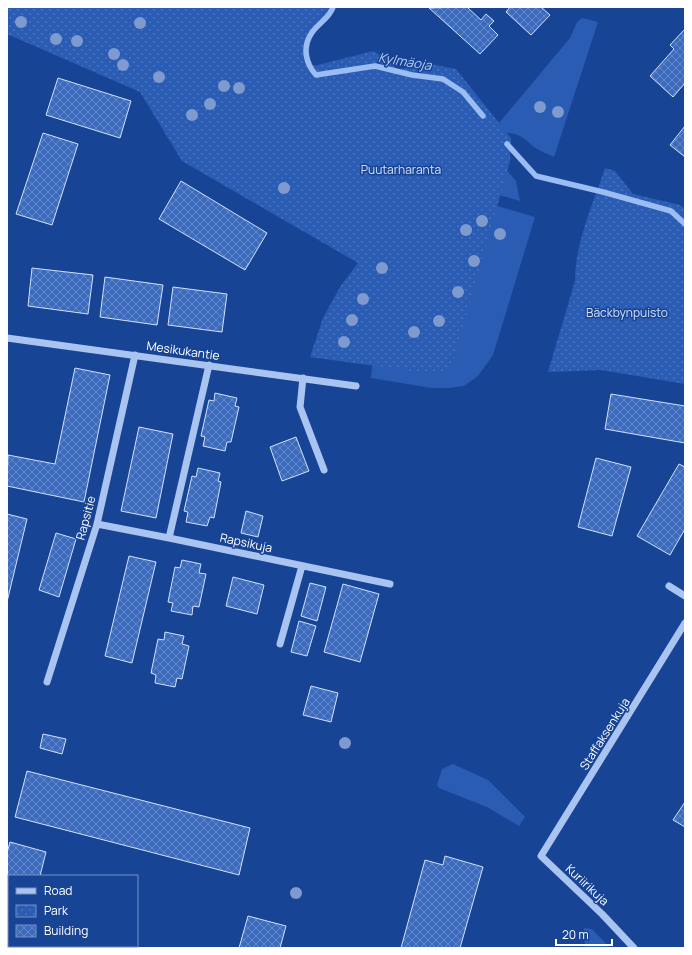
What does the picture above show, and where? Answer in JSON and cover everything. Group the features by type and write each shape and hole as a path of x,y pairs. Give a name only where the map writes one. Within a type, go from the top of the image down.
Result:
{"street":[{"name":"Mesikukantie","path":"7,338 356,386"},
{"name":"Rapsitie","path":"47,682 97,524 135,355"},
{"path":"169,538 209,365"},
{"path":"303,378 300,407 324,470"},
{"name":"Rapsikuja","path":"97,524 390,584"},
{"path":"280,644 302,566"},
{"path":"670,586 685,596"},
{"name":"Staffaksenkuja","path":"541,856 685,623"},
{"name":"Kuriirikuja","path":"541,856 602,914 634,948"}],"green space":[{"name":"Puutarharanta","path":"7,7 336,7 331,16 317,30 311,40 309,51 311,61 314,66 373,51 387,59 397,69 431,64 456,69 511,138 510,161 452,365 444,371 434,374 310,357 323,318 340,287 358,263 182,161 140,92 7,34"},
{"path":"582,18 598,22 554,157 534,147 518,135 504,133 505,168 516,181 520,201 468,186 468,160 570,38 577,22"},
{"name":"Bäckbynpuisto","path":"605,168 615,171 633,194 680,205 685,209 685,384 601,370 548,372 575,281 581,238"},
{"path":"457,194 535,217 493,355 478,376 464,386 432,388 371,378 373,358"},
{"path":"453,764 488,780 525,817 519,826 487,807 439,788 437,785 442,769"},
{"path":"584,928 592,929 610,948 585,948"}],"building":[{"path":"467,7 481,20 486,14 494,21 489,26 498,35 480,54 429,8"},
{"path":"510,7 541,7 550,15 531,35 506,12"},
{"path":"685,29 685,83 673,97 650,76 674,49 670,45"},
{"path":"58,78 131,101 120,138 46,115"},
{"path":"685,126 685,157 670,145"},
{"path":"43,133 78,144 52,225 16,214"},
{"path":"181,181 267,233 245,270 159,219"},
{"path":"32,268 93,275 88,314 28,306"},
{"path":"105,277 163,285 157,325 100,317"},
{"path":"173,287 227,294 222,332 168,325"},
{"path":"75,368 110,375 84,502 7,486 8,455 55,464"},
{"path":"215,393 237,398 235,406 239,407 231,442 227,442 225,451 203,446 205,437 201,436 209,400 214,401"},
{"path":"611,394 685,406 685,443 605,429"},
{"path":"139,427 173,434 156,518 121,511"},
{"path":"296,437 309,471 282,481 270,447"},
{"path":"596,458 631,467 612,536 578,527"},
{"path":"679,464 685,467 685,529 670,555 637,536"},
{"path":"198,468 220,473 218,481 221,482 214,518 210,517 207,526 186,522 188,512 184,511 192,476 196,477"},
{"path":"246,511 263,516 258,537 241,533"},
{"path":"7,514 27,519 7,602"},
{"path":"56,533 76,539 59,597 39,590"},
{"path":"129,556 156,562 132,663 105,656"},
{"path":"182,560 201,564 199,573 206,574 199,607 193,606 192,615 171,611 173,603 168,602 175,567 180,568"},
{"path":"233,577 264,585 257,614 226,606"},
{"path":"310,583 326,587 317,621 301,616"},
{"path":"343,584 379,594 360,662 324,652"},
{"path":"299,621 316,626 307,656 291,652"},
{"path":"165,632 184,636 182,644 189,646 182,679 177,678 175,687 155,683 156,675 151,673 158,639 164,640"},
{"path":"311,686 338,693 331,722 303,715"},
{"path":"43,734 66,739 62,754 40,748"},
{"path":"27,771 250,828 239,875 15,817"},
{"path":"685,802 685,827 673,820"},
{"path":"10,842 46,852 40,875 8,875 8,924 7,924 7,853"},
{"path":"445,856 483,867 460,948 401,948 425,860 443,865"},
{"path":"248,916 286,926 280,948 239,948"},
{"path":"7,924 8,947 58,947 58,948 7,948"},
{"path":"94,947 98,948 81,948"}],"waterway":[{"name":"Kylmäoja","path":"333,7 326,18 308,39 306,56 316,75 375,66 412,75 443,79 463,92 483,116"},
{"path":"507,144 536,176 603,192 671,211 685,224"}]}
